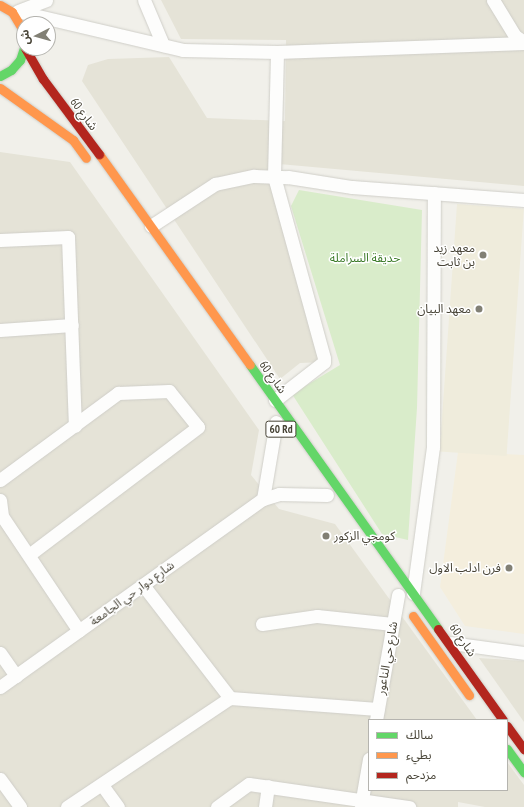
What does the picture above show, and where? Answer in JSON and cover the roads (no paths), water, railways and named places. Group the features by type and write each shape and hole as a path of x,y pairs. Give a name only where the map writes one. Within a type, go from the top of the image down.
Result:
{"main road":[{"path":"1,5 12,12 16,19"},
{"path":"0,76 11,70 22,56"},
{"name":"شارع 60","path":"30,56 43,79 151,226 413,593 451,643 502,719"},
{"name":"شارع 60","path":"0,88 73,140 91,165"},
{"name":"60 Rd","path":"274,419 285,434"},
{"path":"319,483 330,498"},
{"path":"396,592 473,701"},
{"path":"508,727 524,749"},
{"path":"508,750 524,772"}],"street":[{"path":"21,12 46,0"},
{"path":"144,0 163,45"},
{"path":"492,0 516,36 524,43"},
{"path":"1,5 21,12 182,50 277,52 524,43"},
{"path":"275,400 324,362 274,176 277,52"},
{"path":"151,226 215,184 254,176 274,176 352,187 524,200"},
{"path":"413,593 433,447 434,193"},
{"path":"0,240 68,237 75,426"},
{"path":"0,330 72,325"},
{"path":"0,480 118,393 170,391 198,427 29,555"},
{"path":"263,499 274,419"},
{"name":"شارع دوار حي الجامعة","path":"0,687 263,499 279,494 330,498"},
{"path":"0,500 2,516 79,631"},
{"path":"143,585 230,698"},
{"name":"شارع حي الناعور","path":"377,715 393,624 396,592"},
{"path":"262,624 317,616 393,624"},
{"path":"451,643 524,652"},
{"path":"0,653 16,676"},
{"path":"67,807 230,698 377,715"},
{"path":"361,803 368,764"},
{"path":"0,779 20,807"},
{"path":"217,807 250,784 361,803 409,807"},
{"path":"102,785 118,807"},
{"path":"265,807 268,786"}],"place":[{"name":"معهد زيد بن ثابت","path":"483,255"},
{"name":"معهد البيان","path":"479,309"},
{"name":"كومجي الزكور","path":"326,536"},
{"name":"فرن ادلب الاول","path":"509,568"}],"park label":[{"name":"حديقة السراملة","path":"365,258"}]}
